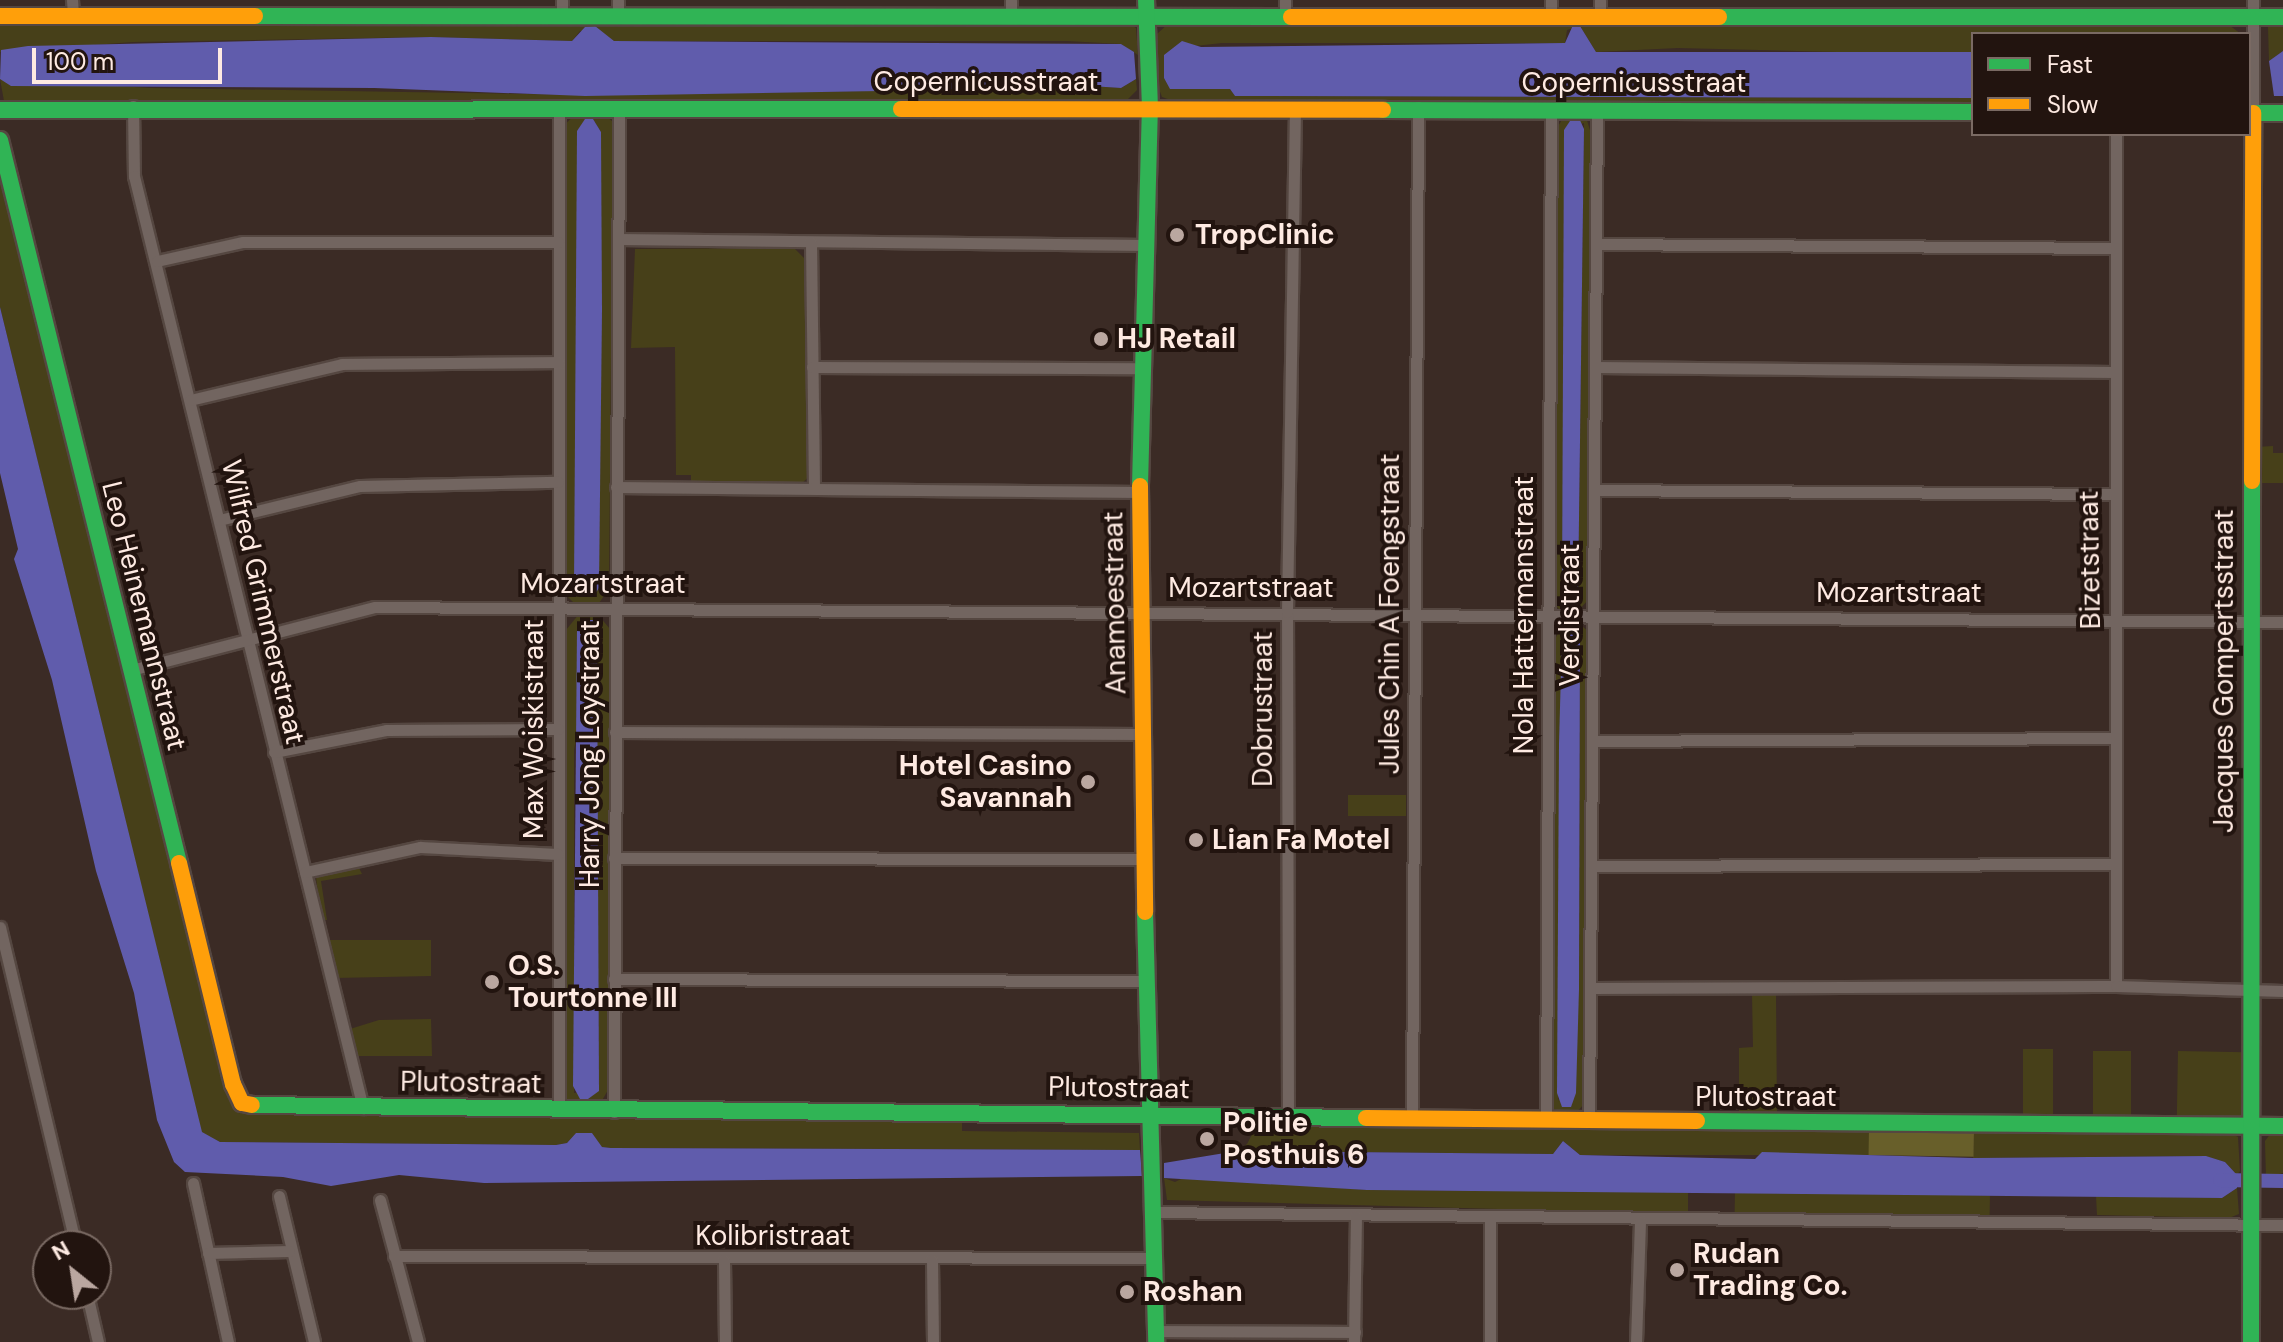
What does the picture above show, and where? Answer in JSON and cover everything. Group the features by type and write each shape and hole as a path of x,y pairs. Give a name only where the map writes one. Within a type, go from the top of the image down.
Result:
{"street":[{"path":"0,16 72,8 1011,6 1600,7 2283,17"},
{"name":"Anamoestraat","path":"1146,7 1150,108 1140,492 1144,981 1156,1337"},
{"name":"Jacques Gompertsstraat","path":"2251,109 2253,15"},
{"name":"Copernicusstraat","path":"0,110 133,106 1418,107 1971,112"},
{"name":"Wilfred Grimmerstraat","path":"133,106 134,176 157,261 245,639 363,1108"},
{"name":"Jules Chin A Foengstraat","path":"1412,1120 1418,107"},
{"name":"Max Woiskistraat","path":"559,108 559,1110"},
{"name":"Harry Jong Loystraat","path":"614,1112 614,608 619,108"},
{"name":"Dobrustraat","path":"1288,1118 1287,612 1295,108"},
{"name":"Verdistraat","path":"1589,1122 1597,108"},
{"name":"Nola Hattermanstraat","path":"1546,1121 1551,109"},
{"path":"2251,109 2283,113"},
{"name":"Bizetstraat","path":"2116,136 2113,494 2116,986"},
{"name":"Jacques Gompertsstraat","path":"2251,136 2248,621 2253,992 2251,1342"},
{"name":"Leo Heinemannstraat","path":"0,140 233,1084 242,1103"},
{"path":"618,239 1145,245"},
{"path":"157,261 243,242 558,242"},
{"path":"811,242 814,487"},
{"path":"1597,244 2115,248"},
{"path":"190,400 342,364 559,362"},
{"path":"812,367 1143,368"},
{"path":"1597,367 2114,372"},
{"path":"219,520 360,486 558,482"},
{"path":"616,487 1140,492"},
{"path":"1595,490 2113,494"},
{"name":"Mozartstraat","path":"131,670 375,607 2115,617 2283,622"},
{"path":"274,752 386,730 558,729"},
{"path":"615,732 1142,734"},
{"path":"1594,741 2115,738"},
{"path":"305,872 420,847 558,854"},
{"path":"614,858 1144,859"},
{"path":"1592,866 2114,864"},
{"path":"0,927 72,1230"},
{"path":"614,979 1144,981"},
{"path":"1592,988 2116,986 2283,991"},
{"name":"Plutostraat","path":"242,1103 272,1109 1147,1113 2253,1134 2283,1126"},
{"path":"193,1183 228,1342"},
{"path":"279,1196 289,1251 314,1342"},
{"path":"380,1200 418,1342"},
{"path":"1152,1212 1640,1221 2252,1217 2283,1225"},
{"path":"1156,1337 1354,1337 1356,1216"},
{"path":"1490,1216 1490,1342"},
{"path":"1636,1342 1640,1221"},
{"path":"208,1253 289,1251"},
{"name":"Kolibristraat","path":"394,1256 724,1260 1152,1258"},
{"path":"724,1260 725,1342"},
{"path":"932,1260 933,1342"},
{"path":"91,1310 98,1342"}],"shaded area":[{"path":"0,19 1127,22 1136,28 1138,55 1121,44 1067,41 614,41 603,33 580,31 572,41 431,37 133,42 0,52"},
{"path":"1170,22 2229,25 2238,32 1971,32 1971,52 1678,48 1596,52 1580,26 1567,30 1565,43 1222,43 1195,46 1170,89 1230,89 1235,96 1971,98 1971,105 1176,102 1162,97 1159,89 1157,34"},
{"path":"2283,23 2283,51 2269,61 2268,27"},
{"path":"1573,25 1580,26 1596,52 1971,52 1971,98 1235,96 1230,89 1170,89 1164,78 1164,55 1182,41 1201,47 1565,43"},
{"path":"595,26 614,41 1121,44 1134,52 1136,79 1121,88 1044,83 940,90 585,96 374,88 11,86 0,79 1,50 28,46 431,37 572,41 585,27"},
{"path":"2283,51 2283,96 2274,96 2269,61"},
{"path":"0,79 151,88 595,95 940,90 1044,83 1121,88 1136,79 1137,90 1128,99 825,103 4,101"},
{"path":"605,115 613,122 609,589 599,603 574,603 564,593 562,136 564,125 574,116","holes":["593,119 601,132 599,532"]},
{"path":"1564,116 1586,117 1592,137 1589,599 1577,612 1561,611 1553,603 1556,130","holes":["1584,123 1578,597 1566,604 1564,130"]},
{"path":"1572,118 1579,118 1584,129 1578,597 1574,604 1565,604 1562,597 1564,130"},
{"path":"585,119 593,119 601,132 599,588 593,597 583,597 574,588 577,131"},
{"path":"0,168 199,979 235,1110 306,1115 962,1118 962,1131 1139,1133 1140,1150 611,1148 601,1147 592,1133 576,1133 567,1143 556,1145 220,1142 201,1132 0,307"},
{"path":"794,248 807,261 809,477 802,483 691,482 691,475 676,475 675,347 631,348 635,249"},
{"path":"0,307 202,1132 220,1142 556,1145 567,1143 576,1133 592,1133 602,1147 611,1148 1140,1150 1142,1176 484,1183 399,1175 331,1186 283,1177 185,1172 174,1162 157,1120 134,993 96,871 52,680 14,559 18,549 0,473"},
{"path":"2273,446 2273,453 2283,453 2283,483 2256,483 2257,447"},
{"path":"579,614 599,616 610,629 608,1090 600,1104 564,1100 566,630","holes":["595,624 599,1091 574,1093 574,750"]},
{"path":"583,620 593,620 597,629 599,1091 588,1099 580,1099 573,1086 577,629"},
{"path":"1578,623 1588,631 1584,1104 1576,1113 1563,1113 1552,1108 1551,1098 1553,644 1562,624","holes":["1564,629 1580,635 1579,989 1558,1102"]},
{"path":"1568,627 1576,627 1580,635 1579,989 1576,1093 1571,1107 1562,1107 1557,1093 1559,744 1562,634"},
{"path":"1348,795 1406,795 1406,816 1348,816"},
{"path":"358,866 362,874 321,881 327,920 321,920 316,877"},
{"path":"325,940 431,940 431,976 335,978"},
{"path":"1752,994 1776,994 1777,1113 1739,1113 1739,1048 1753,1047"},
{"path":"431,1019 432,1056 356,1056 350,1029 379,1020"},
{"path":"2023,1049 2053,1049 2053,1115 2023,1115"},
{"path":"2093,1051 2131,1051 2131,1115 2093,1115"},
{"path":"2178,1051 2245,1052 2244,1120 2177,1119"},
{"path":"1258,1123 1869,1129 1869,1155 1580,1155 1563,1141 1553,1154 1237,1151 1247,1144"},
{"path":"1869,1129 1974,1131 1974,1157 1869,1155"},
{"path":"1974,1131 2230,1133 2238,1137 2240,1171 2237,1175 2225,1162 2205,1156 1973,1158"},
{"path":"2271,1133 2283,1133 2283,1173 2266,1178 2265,1141"},
{"path":"1563,1141 1580,1155 1755,1159 1762,1152 1973,1158 2206,1156 2225,1162 2237,1175 2237,1188 2222,1198 1367,1190 1164,1178 1164,1163 1237,1151 1553,1154"},
{"path":"1187,1176 1367,1190 1688,1192 1688,1214 1167,1200 1164,1178 1175,1182"},
{"path":"2237,1188 2239,1214 2229,1218 2097,1215 2096,1196 2222,1198"},
{"path":"1735,1191 1990,1195 1990,1219 1735,1215"}],"waterway":[{"path":"2220,1180 2283,1181"}],"traffic: fast":[{"path":"1140,486 1150,108 1146,0"},
{"path":"255,16 1291,17"},
{"path":"1719,17 2283,17"},
{"path":"0,110 901,109"},
{"path":"1383,110 1971,112"},
{"path":"2251,113 2283,113"},
{"path":"0,140 179,863"},
{"path":"2251,1342 2252,481"},
{"path":"1145,912 1156,1342"},
{"path":"252,1105 1366,1118"},
{"path":"1697,1121 2283,1126"}],"traffic: slow":[{"path":"0,16 255,16"},
{"path":"1291,17 1719,17"},
{"path":"901,109 1383,110"},
{"path":"2252,481 2253,113"},
{"path":"1140,486 1145,912"},
{"path":"179,863 233,1084 242,1103 252,1105"},
{"path":"1366,1118 1697,1121"}],"place":[{"name":"TropClinic","path":"1177,235"},
{"name":"HJ Retail","path":"1101,339"},
{"name":"Hotel Casino Savannah","path":"1088,782"},
{"name":"Lian Fa Motel","path":"1196,840"},
{"name":"O.S. Tourtonne III","path":"492,982"},
{"name":"Politie Posthuis 6","path":"1207,1139"},
{"name":"Rudan Trading Co.","path":"1677,1270"},
{"name":"Roshan","path":"1127,1292"}]}
